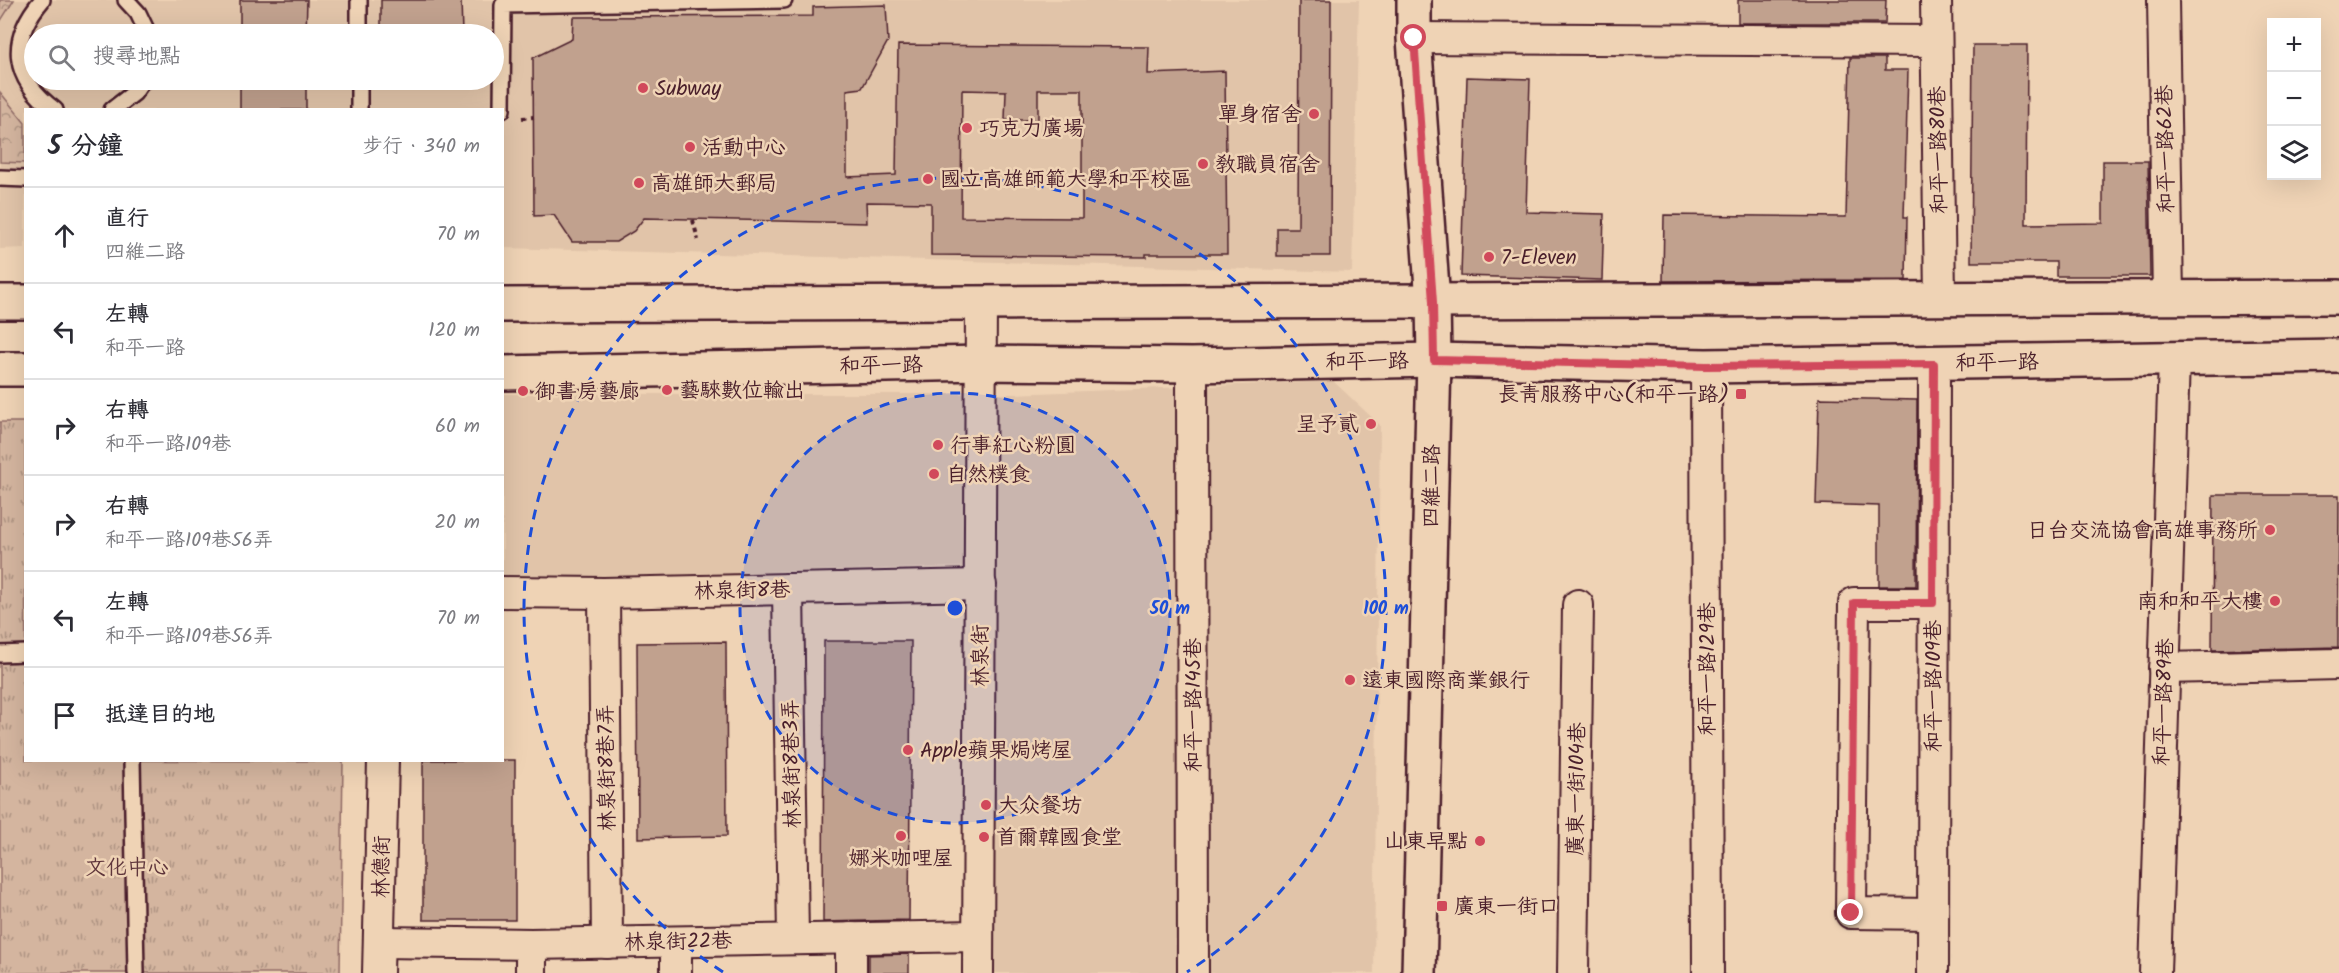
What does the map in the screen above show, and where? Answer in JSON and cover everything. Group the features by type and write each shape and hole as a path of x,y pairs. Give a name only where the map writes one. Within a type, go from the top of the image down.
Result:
{"street":[{"name":"四維二路","path":"1414,0 1414,38 1433,302 1434,360 1419,973"},
{"name":"和平一路80巷","path":"1936,0 1940,299"},
{"name":"和平一路62巷","path":"2163,0 2168,297"},
{"path":"1414,38 1936,41"},
{"path":"504,305 2339,297"},
{"path":"0,302 24,302"},
{"name":"林泉街","path":"978,973 981,303"},
{"name":"和平一路","path":"504,373 982,363 1192,365 1434,360 1706,366 2339,356"},
{"name":"和平一路89巷","path":"2155,973 2174,359"},
{"name":"和平一路109巷","path":"1933,973 1934,364"},
{"name":"和平一路145巷","path":"1192,365 1193,973"},
{"name":"和平一路129巷","path":"1706,366 1708,973"},
{"path":"0,369 24,369"},
{"name":"林泉街8巷","path":"504,592 604,593 981,585"},
{"name":"林泉街8巷3弄","path":"788,589 793,939"},
{"name":"林泉街8巷7弄","path":"604,593 607,943"},
{"path":"1933,603 1854,603 1851,913 1933,914"},
{"name":"廣東一街104巷","path":"1574,973 1578,605"},
{"path":"2164,668 2339,664"},
{"name":"林德街","path":"378,973 383,762"},
{"name":"林泉街22巷","path":"379,942 531,959 607,943 978,936"},
{"path":"851,938 851,973"},
{"path":"676,942 676,973"}],"lane":[{"path":"25,24 42,0"},
{"path":"126,0 138,13 143,24"},
{"path":"359,0 359,24"},
{"path":"503,24 503,5 784,0"},
{"path":"24,27 20,37 19,58 24,76"},
{"path":"33,90 52,108"},
{"path":"116,108 136,90"},
{"path":"359,90 359,108"},
{"path":"501,90 501,108"},
{"path":"0,178 24,178"},
{"path":"0,654 24,653"},
{"path":"132,762 136,973"}],"path":[{"path":"522,118 534,117"},
{"path":"693,220 698,240"}],"shaded area":[{"name":"國立高雄師範大學和平校區","path":"0,0 1359,0 1352,272 504,248 504,108 24,108 24,248 0,249"},
{"path":"1333,381 1380,425 1374,973 991,973 993,566 504,579 504,394 1013,394"}],"green space":[{"path":"0,0 14,0 0,22"},
{"path":"0,92 24,122 24,163 0,162"},
{"name":"文化中心","path":"0,422 24,422 24,762 343,762 340,973 0,973"}],"building":[{"path":"240,0 307,0 306,24 240,24"},
{"path":"381,0 461,0 462,24 381,24"},
{"name":"單身宿舍","path":"1299,0 1331,0 1330,256 1277,256 1277,228 1298,228"},
{"path":"1738,0 1886,0 1885,23 1738,23"},
{"path":"886,5 888,41 862,88 847,90 847,177 896,175 898,45 1149,47 1148,74 1225,71 1227,254 1146,254 1146,257 931,255 931,203 866,202 867,223 644,218 634,231 616,242 572,242 554,215 534,216 533,58 572,39 573,17 813,16 813,7","holes":["962,90 1006,91 1005,120 1038,120 1038,90 1082,90 1082,218 961,217"]},
{"path":"1973,45 2027,45 2026,224 2103,223 2103,161 2148,161 2150,276 2056,276 2056,262 1971,262"},
{"path":"1850,58 1885,58 1885,70 1908,70 1904,217 1907,217 1906,280 1663,281 1664,215 1846,217"},
{"path":"1467,77 1530,79 1526,212 1604,214 1602,280 1461,276"},
{"path":"240,90 306,90 306,108 240,108"},
{"path":"1819,398 1917,400 1916,586 1879,586 1879,506 1816,504"},
{"name":"南和和平大樓","path":"2213,495 2339,495 2338,647 2212,650"},
{"path":"824,641 911,641 909,920 823,922"},
{"path":"726,642 727,836 638,838 637,643"},
{"path":"515,760 515,920 423,920 423,762"},
{"path":"909,954 909,973 869,973 869,955"}],"place":[{"name":"Subway","path":"643,88"},
{"name":"單身宿舍","path":"1314,114"},
{"name":"巧克力廣場","path":"967,128"},
{"name":"活動中心","path":"690,147"},
{"name":"教職員宿舍","path":"1203,164"},
{"name":"國立高雄師範大學和平校區","path":"928,179"},
{"name":"高雄師大郵局","path":"639,183"},
{"name":"7-Eleven","path":"1489,257"},
{"name":"藝騋數位輸出","path":"667,390"},
{"name":"御書房藝廊","path":"523,391"},
{"name":"長青服務中心(和平一路)","path":"1741,394"},
{"name":"呈予貳","path":"1371,424"},
{"name":"行事紅心粉圓","path":"938,445"},
{"name":"自然樸食","path":"934,474"},
{"name":"日台交流協會高雄事務所","path":"2270,530"},
{"name":"南和和平大樓","path":"2275,601"},
{"name":"遠東國際商業銀行","path":"1350,680"},
{"name":"Apple蘋果焗烤屋","path":"908,750"},
{"name":"大众餐坊","path":"986,805"},
{"name":"娜米咖哩屋","path":"901,836"},
{"name":"首爾韓國食堂","path":"984,837"},
{"name":"山東早點","path":"1480,841"},
{"name":"廣東一街口","path":"1442,906"}],"route":[{"path":"1414,38 1433,302 1434,360 1706,366 1934,364 1933,603 1854,603 1851,913"}]}
